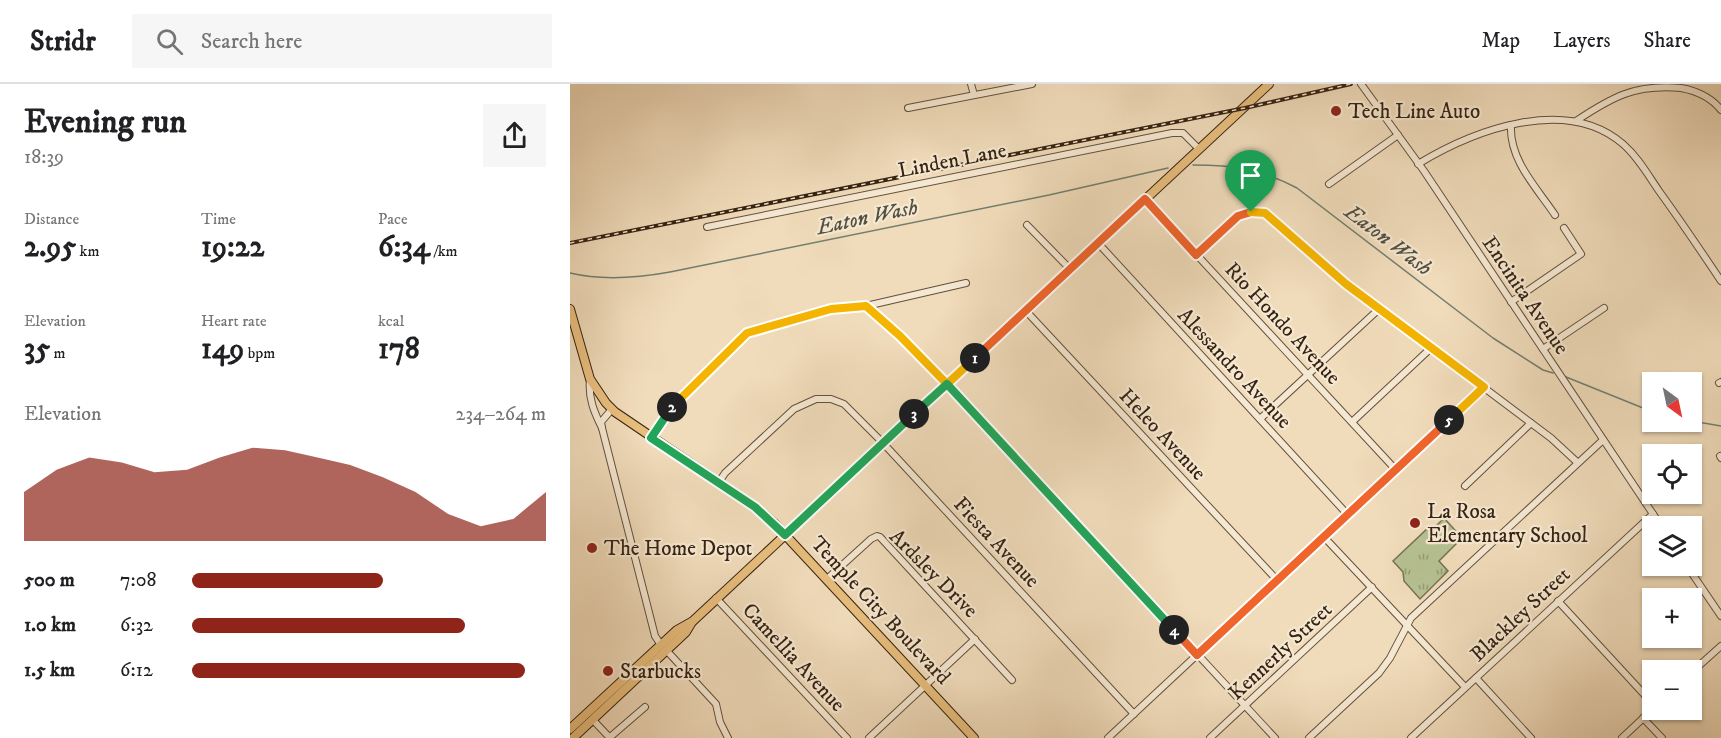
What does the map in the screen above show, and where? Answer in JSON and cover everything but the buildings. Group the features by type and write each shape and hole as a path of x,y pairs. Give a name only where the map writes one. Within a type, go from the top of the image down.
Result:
{"main road":[{"path":"570,729 664,648 678,641 693,621 716,598 1269,84"},
{"name":"Temple City Boulevard","path":"570,309 590,379 612,409 651,438 764,513 974,738"},
{"path":"573,738 650,667 677,630 693,621"}],"street":[{"path":"971,84 974,95"},
{"path":"908,108 1032,84"},
{"name":"Encinita Avenue","path":"1361,84 1512,302 1653,514"},
{"path":"1576,121 1608,100 1633,88 1647,86 1691,87 1721,110"},
{"path":"1418,164 1460,141 1511,125 1533,121 1576,121 1588,124 1611,135 1631,152 1721,281"},
{"path":"1511,125 1511,137 1516,155 1556,215"},
{"name":"Linden Lane","path":"706,226 1172,133 1183,133 1199,149"},
{"path":"1329,184 1398,135"},
{"name":"Rio Hondo Avenue","path":"1145,199 1396,470"},
{"path":"1196,255 1238,216 1251,212 1265,213 1330,271 1531,423 1578,463"},
{"path":"1027,225 1070,269"},
{"path":"1512,302 1581,254 1564,228"},
{"name":"Alessandro Avenue","path":"1098,243 1348,515"},
{"path":"651,438 670,409 687,390 747,333 831,309 866,306 966,283"},
{"path":"866,306 900,336 947,384 1275,738"},
{"path":"1543,349 1604,308"},
{"path":"1260,419 1379,309"},
{"name":"Heleo Avenue","path":"1026,310 1277,580"},
{"path":"1352,423 1431,348"},
{"path":"590,379 589,393 594,413 602,429"},
{"path":"1108,738 1484,387"},
{"name":"Fiesta Avenue","path":"719,482 725,473 794,408 816,399 831,399 844,404 883,443 1134,714"},
{"path":"612,409 601,422 602,429 655,636 716,704 720,722 728,738"},
{"path":"1465,486 1531,423"},
{"path":"1309,738 1379,673 1390,658 1407,625 1440,590 1603,440"},
{"name":"Blackley Street","path":"1411,738 1653,514"},
{"name":"Ardsley Drive","path":"827,579 870,539 880,537 1012,681"},
{"path":"1324,537 1465,687"},
{"path":"1694,576 1721,616"},
{"name":"Kennerly Street","path":"1209,738 1372,587"},
{"name":"Camellia Avenue","path":"716,598 847,738"},
{"path":"1558,602 1642,692"},
{"path":"869,738 975,639"},
{"path":"1702,663 1721,646"},
{"path":"1476,678 1531,738"},
{"path":"593,720 610,738 645,707"},
{"path":"1622,738 1642,719"},
{"path":"1645,720 1662,738"}],"green space":[{"path":"1444,518 1462,538 1439,561 1448,571 1420,599 1404,581 1403,572 1393,561 1428,528 1432,530"}],"waterway":[{"name":"Eaton Wash","path":"1193,165 1246,169 1271,176 1297,188 1493,338 1543,370 1553,373"},
{"name":"Eaton Wash","path":"570,273 620,278 670,272 1049,195 1168,168"},
{"name":"Eaton Wash","path":"1566,377 1642,408"},
{"name":"Eaton Wash","path":"1702,423 1721,426"}],"railway":[{"path":"570,243 1245,108 1351,84"}],"place":[{"name":"Tech Line Auto","path":"1336,111"},
{"name":"La Rosa Elementary School","path":"1415,523"},
{"name":"The Home Depot","path":"592,548"},
{"name":"Starbucks","path":"608,671"}],"route":[{"path":"1251,212 1238,216 1196,255 1145,199 947,384 900,336 866,306 831,309 747,333 687,390 670,409 651,438 764,513 785,535 947,384 1197,655 1484,387 1346,284 1265,213 1251,212"}]}
